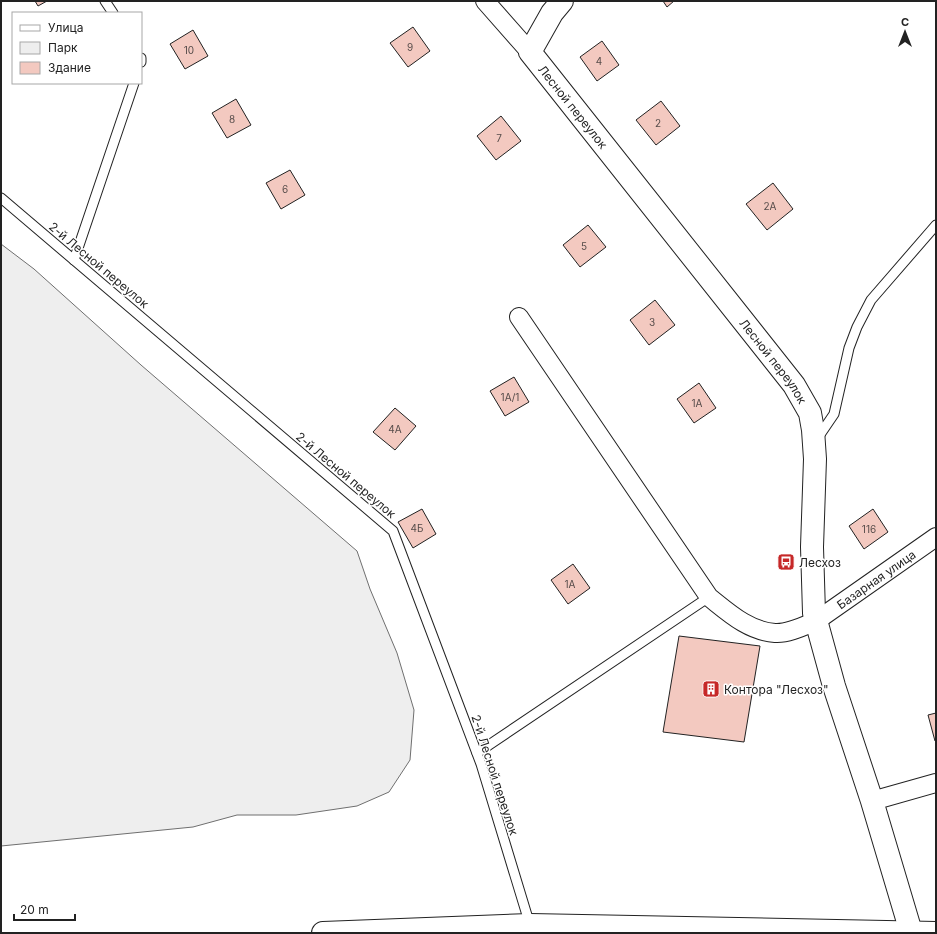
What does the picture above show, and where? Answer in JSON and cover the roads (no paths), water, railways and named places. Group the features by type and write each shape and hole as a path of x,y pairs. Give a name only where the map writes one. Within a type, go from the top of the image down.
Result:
{"street":[{"name":"Лесной переулок","path":"485,1 530,52 794,385 810,413 814,443 812,547 816,621 834,686 872,801 911,932"},
{"path":"530,52 552,13 562,1"},
{"name":"Базарная улица","path":"519,317 709,596 737,620 756,629 776,633 794,630 816,621 936,537"},
{"path":"872,801 936,783"},
{"path":"323,933 530,925 936,933"}],"lane":[{"path":"105,1 112,12"},
{"path":"74,260 134,84"},
{"name":"2-й Лесной переулок","path":"1,198 393,531 477,754 530,925"},
{"path":"814,443 834,414 849,348 857,326 871,300 936,225"},
{"path":"477,754 709,596"}],"place":[{"name":"Лесхоз","path":"786,562"},
{"name":"Контора \"Лесхоз\"","path":"711,689"}]}
